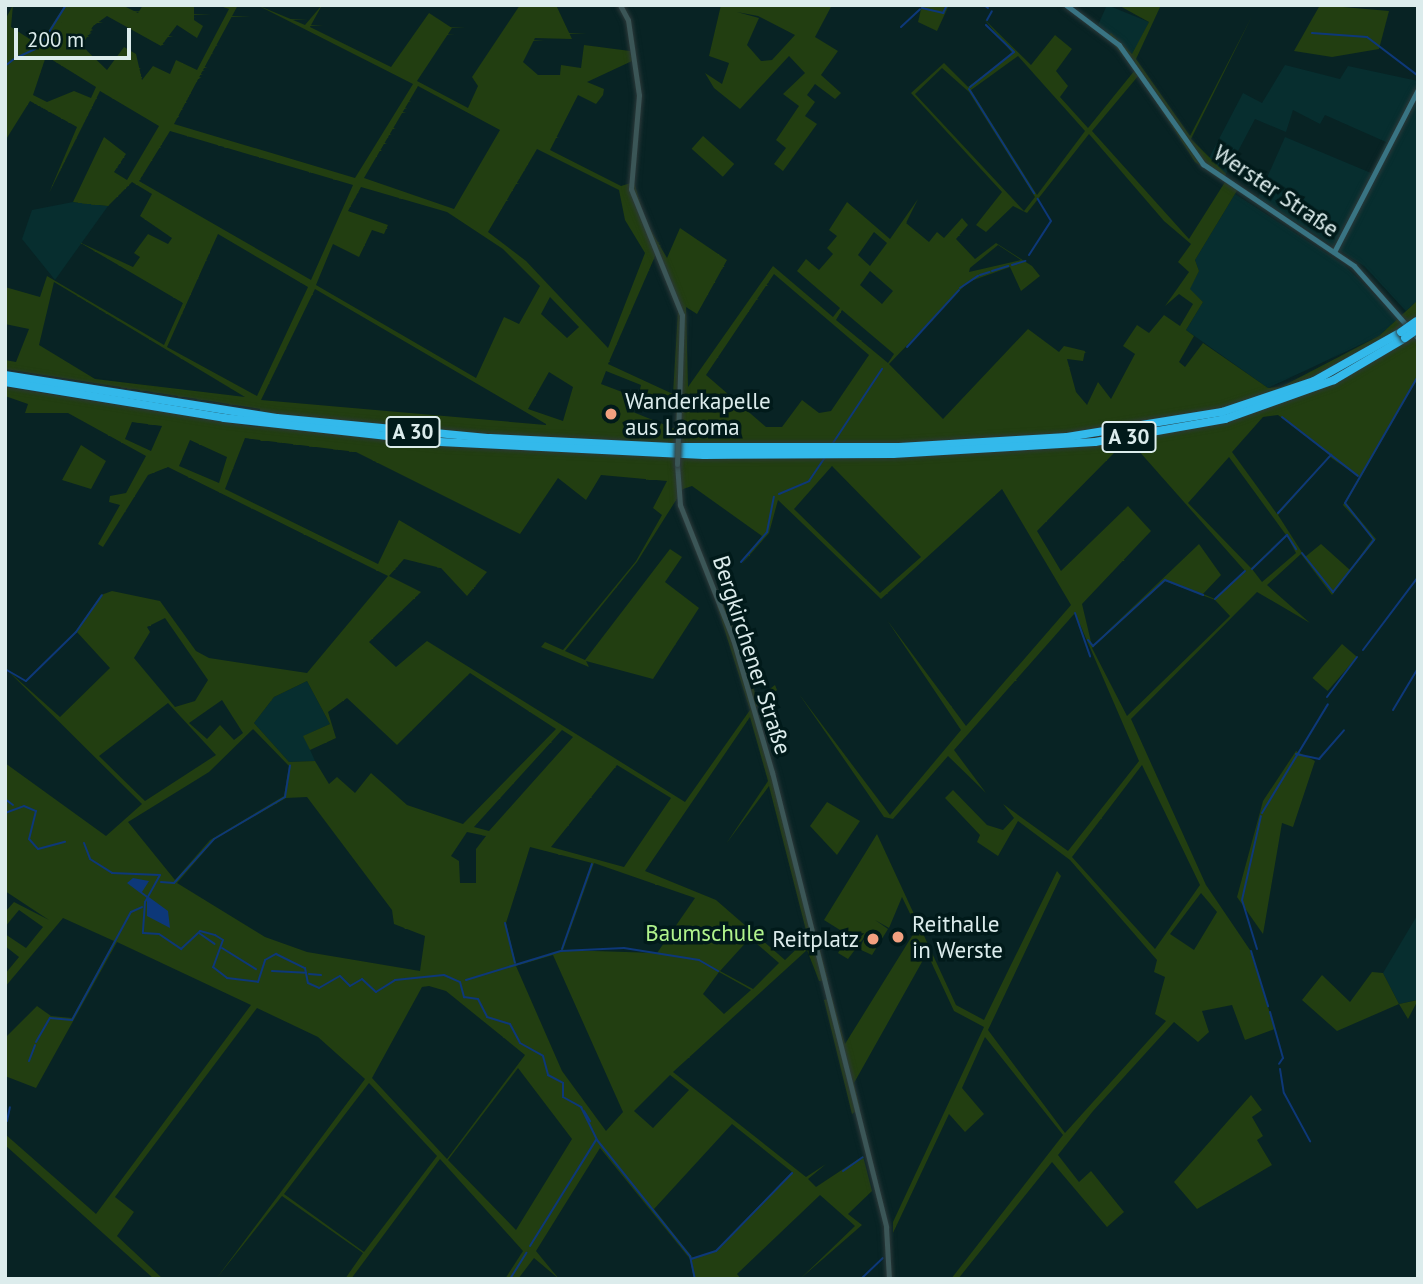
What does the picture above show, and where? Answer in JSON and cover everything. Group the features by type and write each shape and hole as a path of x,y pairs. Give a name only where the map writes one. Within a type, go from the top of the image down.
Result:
{"highway":[{"name":"A 30","path":"5,382 236,420 416,440 607,452 836,452 1058,446 1169,431 1296,396 1403,335 1417,323"},
{"name":"A 30","path":"5,375 211,409 405,431 623,446 821,452"}],"main road":[{"name":"Werster Straße","path":"1066,5 1119,45 1203,164 1335,252 1368,278 1418,338"},
{"path":"1335,252 1418,89"}],"street":[{"name":"Bergkirchener Straße","path":"620,5 628,20 639,95 631,188 682,315 677,464 680,505 733,639 772,772 886,1227 889,1279"}],"shaded area":[{"path":"1107,5 1149,22 1133,54 1098,25"},
{"path":"1285,65 1340,79 1348,66 1418,81 1418,300 1406,311 1364,266 1258,198 1285,137 1371,173 1386,142 1325,115 1320,124 1293,110 1286,132 1255,119 1226,174 1208,160 1243,93 1262,103"},
{"path":"1235,194 1344,265 1398,319 1379,336 1268,388 1186,330 1203,302 1189,289 1199,271 1195,260"},
{"path":"73,202 108,206 55,280 22,239 32,210"},
{"path":"307,681 330,724 304,736 315,761 289,762 254,723 274,697"},
{"path":"1418,914 1418,1000 1399,1004 1383,973"}],"green space":[{"name":"Baumschule","path":"13,5 11,27 39,45 65,5 122,5 138,13 143,5 194,5 194,20 203,26 197,38 177,25 161,46 107,16 93,26 82,46 107,70 124,47 136,54 142,80 153,66 170,74 176,60 197,70 229,9 217,5 238,5 174,124 355,178 413,84 257,5 305,25 322,5 310,27 391,67 429,13 452,28 417,81 468,108 478,86 472,77 520,5 556,5 572,39 535,38 523,62 538,75 560,75 561,65 581,68 584,45 630,51 632,61 587,82 604,89 603,95 596,104 578,95 550,150 621,186 634,182 645,220 667,258 680,228 727,260 697,314 686,307 688,387 773,266 833,317 840,308 797,271 806,259 819,270 833,254 827,248 837,236 829,230 847,202 890,239 918,199 906,223 929,242 937,232 944,238 962,218 968,225 956,239 975,259 996,243 1032,266 1040,276 1021,291 1010,267 968,282 889,364 943,419 1028,329 1059,352 1064,346 1085,351 1083,361 1067,359 1076,392 1087,405 1098,382 1111,399 1135,354 1123,346 1137,325 1149,333 1164,315 1180,326 1193,304 1179,294 1165,306 1189,272 1178,262 1191,244 1164,221 1089,134 1027,213 1013,206 986,232 976,225 1002,192 911,93 944,63 968,87 1013,54 984,19 1031,65 1055,35 1072,49 1056,71 1068,86 1060,97 1088,128 1135,70 1107,37 1111,33 1132,54 1149,22 1118,5 1161,5 1136,59 1190,136 1252,16 1191,139 1226,174 1223,181 1195,162 1139,75 1092,131 1189,239 1225,182 1238,189 1195,260 1199,271 1190,289 1203,302 1186,330 1194,336 1179,362 1185,367 1203,343 1268,388 1281,387 1379,336 1418,300 1418,378 1346,503 1376,539 1332,595 1301,554 1267,585 1310,623 1257,592 1131,719 1206,885 1250,950 1275,1029 1245,1040 1232,1005 1202,1011 1209,1032 1198,1042 1174,1022 1093,1111 1058,1155 1079,1182 1091,1171 1124,1212 1107,1227 1052,1162 958,1279 951,1279 1063,1135 985,1037 962,1088 984,1114 965,1132 949,1114 893,1233 893,1222 984,1027 954,1011 927,953 854,1083 860,1108 852,1114 824,1000 832,997 845,1044 917,928 902,897 889,928 875,920 888,929 872,955 859,949 866,935 848,959 838,953 848,935 824,920 877,834 956,1005 984,1020 1057,871 1061,876 988,1030 1065,1133 1166,1021 1155,1014 1165,977 1154,972 1157,960 1070,860 1018,821 998,856 977,842 980,835 945,798 953,790 987,825 1003,830 1014,818 1003,804 1068,851 1139,761 1075,613 954,750 986,793 948,756 893,819 884,817 799,694 890,815 961,730 887,620 966,726 1071,605 1002,489 881,599 778,500 769,533 741,565 762,536 692,486 683,489 637,562 565,651 585,660 670,549 682,557 665,582 699,608 653,679 586,661 589,667 541,647 545,642 563,650 636,561 662,515 653,508 667,481 601,475 586,500 558,478 520,534 356,452 245,438 225,489 378,564 399,520 487,572 467,596 441,568 404,559 389,576 421,592 369,642 396,667 427,641 685,802 750,710 717,606 725,604 757,699 775,685 777,690 756,707 828,980 819,981 807,950 673,1072 806,1177 826,1164 808,1179 816,1187 863,1156 872,1191 848,1214 862,1225 800,1279 855,1226 820,1195 737,1274 741,1279 694,1279 690,1259 600,1148 536,1251 559,1279 534,1258 518,1279 505,1279 523,1251 440,1159 351,1279 345,1279 363,1253 282,1196 216,1279 365,1079 318,1037 257,1008 115,1197 134,1212 117,1236 163,1279 154,1279 5,1145 5,1134 96,1214 251,1005 117,942 36,1088 5,1076 5,1038 37,1006 51,1016 72,1018 114,941 63,918 5,987 5,974 19,957 5,946 5,934 26,948 43,927 19,910 5,927 5,912 14,902 49,920 5,891 5,763 106,836 142,804 5,668 60,717 110,668 76,631 101,595 112,591 160,601 196,651 209,658 307,673 388,576 168,467 148,475 103,547 98,544 120,505 109,502 110,496 126,493 146,456 68,413 25,413 28,404 5,396 5,387 258,427 260,409 5,369 5,360 16,362 29,329 5,324 5,287 40,297 47,276 164,345 183,303 79,242 133,267 140,257 134,253 148,234 168,244 172,238 140,216 152,194 132,182 108,206 73,202 104,137 126,154 114,172 127,180 159,126 100,91 49,193 77,127 30,101 5,141 5,20","holes":["46,56 96,87 91,98 74,91 47,102 33,95","1018,56 1085,131 1037,195 971,90","942,68 969,92 1035,197 1024,211 915,94","418,86 500,130 454,209 364,178","170,131 353,185 311,280 139,181","537,149 619,190 625,220 645,253 608,348 526,261 488,232","361,187 447,212 503,249 540,286 519,324 504,317 476,378 316,285 333,244 359,257 372,230 384,234 388,225 348,211","874,232 887,243 870,266 858,255","218,234 308,287 257,396 167,347","998,245 1021,260 969,272 970,268","656,254 678,311 673,394 608,364","870,271 893,291 882,304 860,285","774,274 869,355 831,411 819,413 802,400 782,427 766,427 706,375","54,282 245,397 95,379 39,345","315,289 546,424 546,425 261,400","550,297 579,327 567,338 541,314","842,310 894,354 888,363 836,320","606,371 641,385 638,398 601,384","549,372 573,387 563,421 528,409","664,394 677,399 675,429 633,412 638,399 658,407","1278,415 1330,455 1277,514 1232,452 1263,417","132,422 162,426 151,451 125,439","190,440 227,457 219,483 179,466","1138,450 1245,571 1215,599 1203,594 1221,575 1199,544 1092,646 1082,604 1151,531 1128,506 1061,571 1037,531 1115,452","1229,457 1286,535 1251,568 1188,503","1330,457 1359,477 1343,505 1373,538 1350,570 1321,544 1305,557 1278,515","832,466 921,557 880,593 794,509","1287,536 1296,553 1262,582 1252,569","1165,581 1215,600 1230,616 1127,716 1092,648","165,618 208,680 195,701 175,707 134,658 150,632 147,627","470,673 556,729 463,824 407,805 371,773 355,793 337,777 329,784 315,761 289,762 254,723 274,697 307,681 330,724 303,736 310,750 336,738 328,712 347,698 397,745","222,700 243,733 234,740 220,725 207,739 189,723","168,703 216,755 145,801 99,756","750,717 768,781 726,844 769,786 808,938 785,960 716,900 645,871","253,729 289,766 284,796 210,840 175,880 128,822 209,772","562,730 573,737 489,831 474,827","617,765 671,798 624,867 551,847","1142,765 1200,885 1155,949 1072,857","307,797 392,910 394,924 425,936 420,971 307,952 265,937 177,883 215,839 286,798","467,832 486,836 476,849 476,883 460,883 459,861 451,856","530,847 592,863 561,951 516,964 506,923","594,863 695,898 657,953 563,950","1201,893 1217,912 1194,950 1170,934","750,938 779,963 753,989 720,971","553,955 623,1112 606,1131 562,1071 516,966","719,972 751,990 724,1014 703,994","429,986 446,991 525,1055 447,1159 372,1078 422,987","518,1068 572,1139 516,1230 448,1160","670,1075 689,1090 653,1128 634,1111","369,1083 437,1156 364,1252 284,1194","732,1124 792,1172 715,1251 693,1258 654,1209"]},
{"path":"721,5 832,5 815,37 838,51 821,75 841,93 835,99 815,84 807,95 815,102 805,116 817,124 783,171 774,164 786,148 776,140 799,106 783,94 805,73 789,56 740,109 714,88 705,73 722,84 729,63 709,56","holes":["737,12 758,16 795,35 772,60 761,61 747,45 759,18"]},
{"path":"922,5 949,5 937,31 918,22"},
{"path":"1320,5 1389,11 1379,49 1332,57 1294,51"},
{"path":"703,136 734,164 723,177 692,149"},
{"path":"81,445 106,461 91,489 62,480"},
{"path":"1342,644 1357,657 1328,691 1312,678"},
{"path":"1296,751 1315,761 1293,827 1282,823 1263,934 1237,897 1263,801"},
{"path":"827,802 860,821 837,855 810,826"},
{"path":"1372,972 1383,973 1399,1004 1337,1031 1302,1000 1322,975 1350,1002"},
{"path":"1418,1000 1408,1019 1399,1004"},
{"path":"1251,1095 1262,1110 1252,1117 1263,1136 1257,1140 1272,1165 1197,1209 1174,1182"}],"water":[{"path":"133,878 149,881 142,892 168,911 170,928 147,916 147,898 127,883"}],"waterway":[{"path":"41,45 66,5"},
{"path":"922,8 943,13 947,5"},
{"path":"984,5 988,8"},
{"path":"901,27 920,9"},
{"path":"987,20 992,11"},
{"path":"970,87 1014,52 986,25"},
{"path":"1312,33 1367,37 1417,75"},
{"path":"18,57 35,49"},
{"path":"5,66 14,59"},
{"path":"969,89 1034,193"},
{"path":"1029,255 1051,221 1038,199"},
{"path":"1012,265 1025,261"},
{"path":"992,271 1008,266"},
{"path":"980,275 990,272"},
{"path":"960,288 978,276"},
{"path":"907,347 959,290"},
{"path":"833,443 882,369"},
{"path":"1302,553 1333,592 1374,540 1345,503 1418,376"},
{"path":"1282,417 1358,476"},
{"path":"1278,513 1331,455"},
{"path":"779,494 809,481 825,457"},
{"path":"741,562 767,532 774,497"},
{"path":"1252,569 1287,535 1296,549"},
{"path":"1215,599 1245,571"},
{"path":"1363,650 1418,577"},
{"path":"1088,640 1093,646 1165,580 1203,595"},
{"path":"5,669 26,681 76,632 102,595"},
{"path":"1075,613 1090,656"},
{"path":"1327,697 1357,657"},
{"path":"1393,710 1418,668"},
{"path":"1262,813 1328,704"},
{"path":"1296,754 1319,759 1344,730"},
{"path":"161,882 174,883 214,839 285,797 290,765"},
{"path":"5,799 13,805"},
{"path":"5,813 24,806 36,811 29,839 38,849 65,842"},
{"path":"1257,949 1242,900 1261,816"},
{"path":"84,843 90,859 112,873 160,875 145,902 143,933 159,934 181,949 200,931 215,935 223,940 213,967 227,978 258,982 265,960 276,954 305,968 308,983 319,988 340,976 350,986 362,979 376,992 395,980 444,975 460,982 464,997 478,999 487,1017 510,1024 520,1043 543,1056 548,1075 563,1083 563,1097 581,1107 597,1140 690,1256 695,1279"},
{"path":"562,949 592,864"},
{"path":"36,1042 50,1018 72,1020 131,912 142,907"},
{"path":"505,923 515,963"},
{"path":"199,933 215,944"},
{"path":"222,948 256,969"},
{"path":"466,980 561,951 624,948 699,960 718,971"},
{"path":"1251,951 1268,1006"},
{"path":"272,971 306,973"},
{"path":"309,974 321,975"},
{"path":"1270,1012 1283,1058 1279,1064"},
{"path":"29,1061 35,1045"},
{"path":"1280,1069 1284,1093 1310,1141"},
{"path":"7,1121 10,1107"},
{"path":"584,1111 590,1121"},
{"path":"530,1246 596,1140"},
{"path":"843,1171 863,1157"},
{"path":"691,1259 716,1251 792,1173"},
{"path":"510,1279 526,1253"},
{"path":"861,1279 883,1258"}],"place":[{"name":"Wanderkapelle aus Lacoma","path":"611,414"},
{"name":"Reithalle in Werste","path":"898,937"},
{"name":"Reitplatz","path":"873,939"}]}
